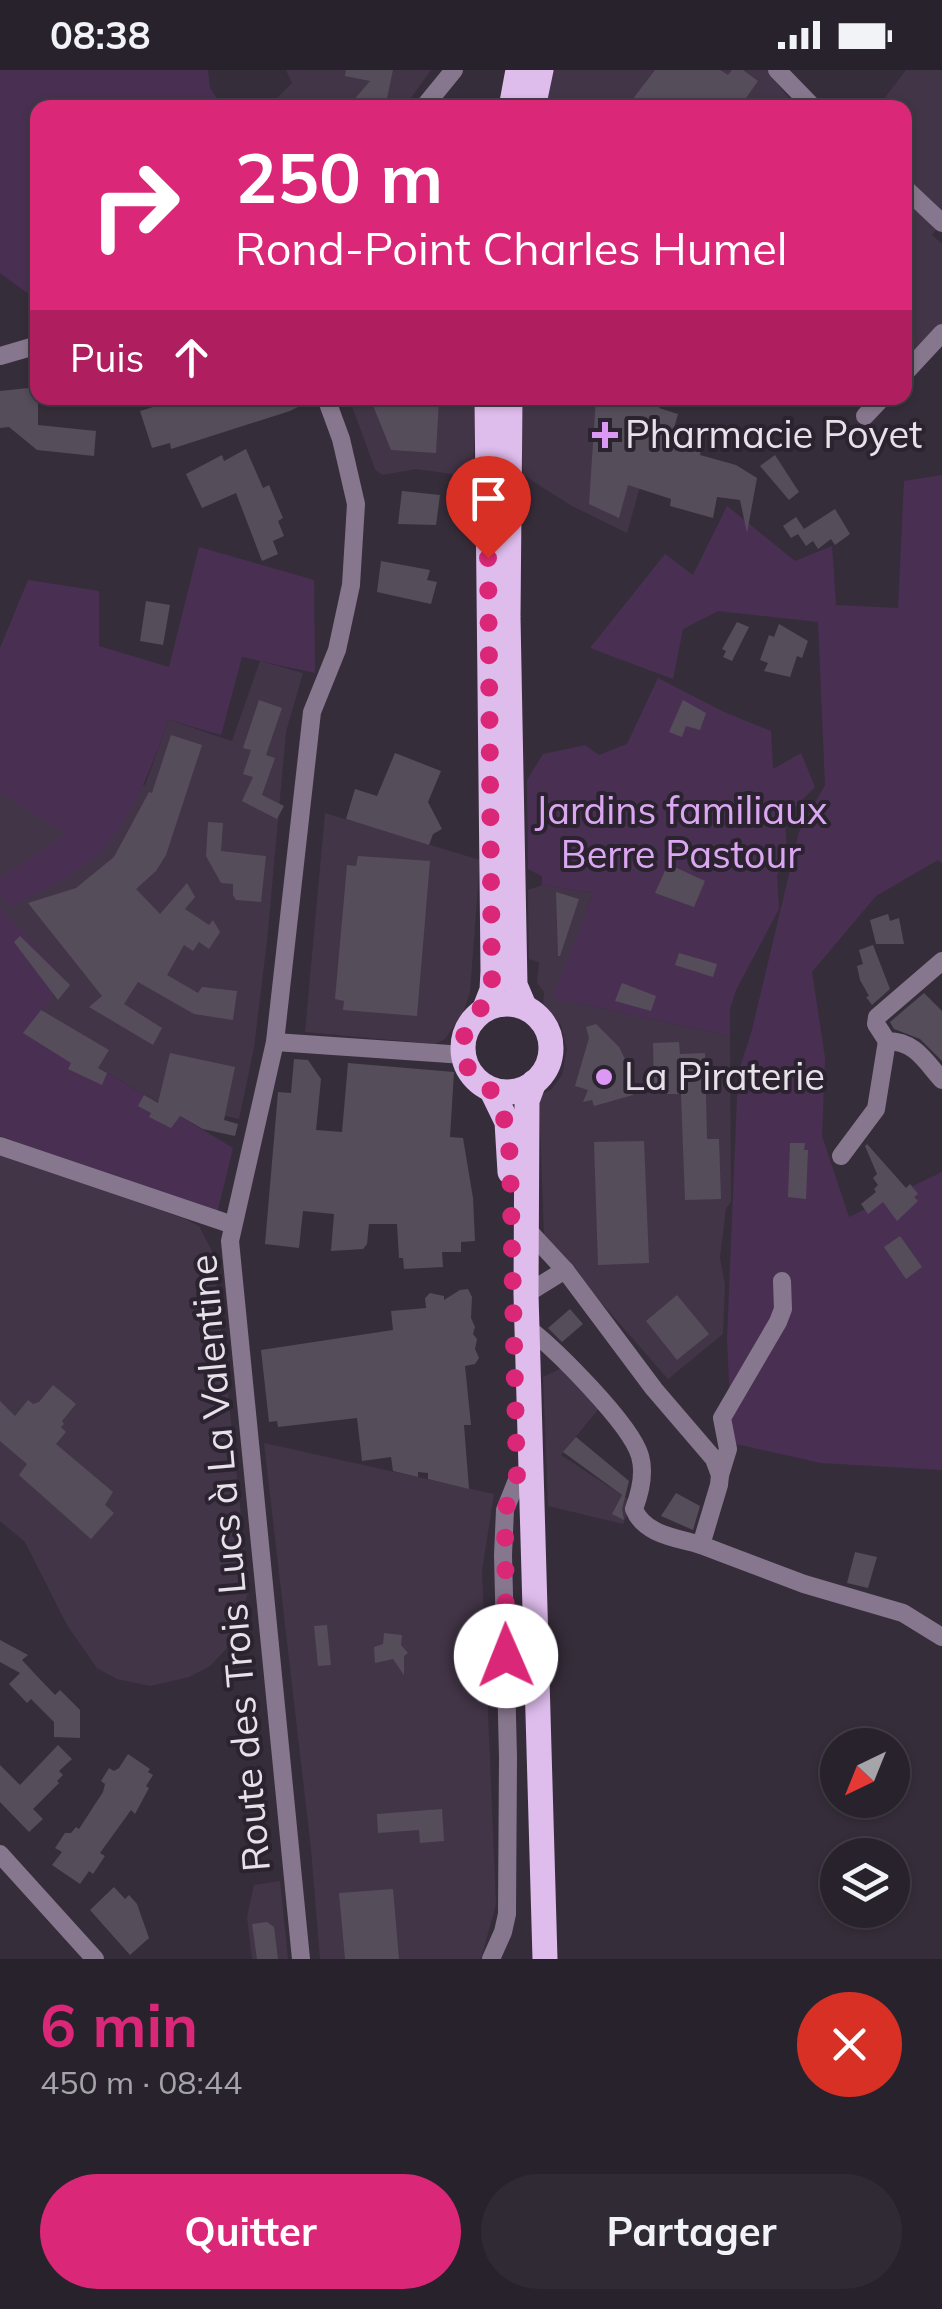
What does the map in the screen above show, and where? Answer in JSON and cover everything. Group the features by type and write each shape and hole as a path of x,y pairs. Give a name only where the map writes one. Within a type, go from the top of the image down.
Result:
{"main road":[{"path":"512,100 518,70"},
{"path":"534,100 540,70"},
{"path":"487,405 492,990 464,1037 464,1055 469,1070 492,1091 507,1122 510,1158 528,1959"},
{"path":"510,405 508,617 515,985 524,1006 546,1030 551,1048 548,1064 534,1082 527,1101 526,1294 545,1959"},
{"path":"484,1008 524,1006"},
{"path":"492,1091 508,1091 534,1082"}],"street":[{"path":"430,100 454,70"},
{"path":"778,70 806,100"},
{"path":"912,195 942,223"},
{"path":"912,365 942,333"},
{"path":"0,356 30,347"},
{"name":"Route des Trois Lucs à La Valentine","path":"301,1959 232,1256 233,1225 275,1042 312,712 337,650 351,585 356,504 329,405"},
{"path":"865,416 875,405"},
{"path":"841,1156 876,1109 887,1041 876,1024 878,1016 942,961"},
{"path":"887,1041 912,1046 942,1080"},
{"path":"275,1042 464,1055"},
{"path":"0,1146 233,1225"},
{"path":"527,1228 565,1270 654,1389 702,1444 720,1474"},
{"path":"526,1294 565,1270"},
{"path":"701,1545 728,1449 722,1418 778,1322 783,1308 782,1281"},
{"path":"528,1328 551,1346 632,1438 641,1461 640,1493 634,1510 638,1518 660,1533 804,1584 902,1613 942,1638"},
{"path":"491,1959 507,1914 503,1554 505,1510 517,1480"},
{"path":"0,1854 95,1959"}],"shaded area":[{"path":"286,70 431,70 409,100 275,100 292,83"},
{"path":"553,70 767,70 791,100 546,100"},
{"path":"906,70 942,70 942,221 932,235 942,244 942,326 912,358 912,100 883,100"},
{"path":"352,405 476,405 473,477 416,469 382,475 375,469"},
{"path":"522,405 654,405 658,423 627,533 572,506 523,475"},
{"path":"260,661 303,673 286,732 267,941 254,1048 239,1119 209,1112 204,1130 28,1026 64,980 0,907 0,780 145,785 169,720 232,741"},
{"path":"325,813 480,860 470,992 463,1013 445,1039 435,1044 305,1032"},
{"path":"542,885 593,893 554,998 730,1036 731,1202 726,1208 720,1258 725,1284 723,1334 668,1379 544,1237 539,1095 551,1090 562,1075 567,1049 561,1025 543,1007 544,992 537,983 539,962 529,959 528,890"},
{"path":"0,1154 185,1219 199,1226 213,1253 249,1590 230,1645 210,1666 189,1677 150,1686 117,1679 97,1668 67,1625 25,1542 0,1521"},
{"path":"564,1367 600,1407 561,1455 632,1502 623,1524 548,1506 543,1377"},
{"path":"264,1443 494,1494 482,1571 496,1904 481,1959 320,1959"},
{"path":"280,1881 288,1959 252,1959 247,1917 254,1885"}],"green space":[{"path":"0,70 208,70 210,88 218,100 30,100 30,295 0,273"},
{"path":"942,475 942,863 938,860 876,896 812,972 825,1058 822,1136 849,1217 942,1172 942,1470 821,1463 732,1443 727,1340 738,1074 799,832 825,785 818,622 718,611 683,629 673,679 590,648 665,554 693,575 727,506 795,561 832,546 836,605 898,608 904,481"},
{"path":"199,547 314,580 315,673 242,657 221,735 169,720 140,790 111,840 79,869 11,907 0,896 0,878 66,834 0,793 0,648 28,580 99,591 99,646 169,667"},
{"name":"Jardins familiaux Berre Pastour","path":"658,678 771,731 773,769 801,753 815,787 785,817 787,858 777,875 779,909 736,990 730,1009 730,1036 553,998 593,893 542,885 542,876 528,869 527,780 543,754 585,745 599,755 627,744"},
{"path":"0,907 65,980 29,1026 233,1148 217,1214 0,1136"}],"building":[{"path":"346,70 393,70 387,100 354,100 370,81 345,76"},
{"path":"655,70 720,70 728,75 732,70 743,70 758,81 745,100 632,100"},
{"path":"30,388 30,405 38,405 38,425 96,431 94,456 37,450 9,427 0,428 0,391"},
{"path":"160,405 302,405 171,449 170,443 152,448 140,411"},
{"path":"373,405 439,405 436,453 391,450"},
{"path":"596,405 660,405 659,408 678,414 670,442 701,450 700,455 736,465 757,478 747,533 740,500 717,497 713,518 670,506 671,499 628,485 619,518 589,504"},
{"path":"246,449 263,488 269,485 283,518 278,521 284,536 273,541 278,554 262,561 236,493 202,508 186,474 222,455 224,461"},
{"path":"775,455 799,492 789,500 760,466"},
{"path":"402,491 440,495 436,525 398,524"},
{"path":"835,509 850,534 835,545 831,539 818,549 813,541 806,546 798,534 791,538 783,526 796,517 804,529"},
{"path":"381,561 430,570 427,580 437,582 431,604 377,592"},
{"path":"146,601 170,605 163,645 140,641"},
{"path":"737,622 749,627 732,661 723,657 726,651 722,649"},
{"path":"779,624 808,641 802,658 797,656 790,677 764,671 768,663 760,660 769,635 774,637"},
{"path":"259,700 282,708 266,755 275,758 262,795 284,806 277,819 242,801 253,777 243,774 251,750 243,748"},
{"path":"683,700 706,713 700,730 686,726 682,737 669,732"},
{"path":"171,735 202,745 166,855 156,871 136,889 160,914 187,883 195,897 185,909 209,925 213,920 220,932 209,949 199,942 193,951 184,945 167,975 198,993 202,987 237,991 233,1020 194,1014 138,982 124,1004 162,1028 153,1045 89,1007 102,996 28,903 76,888 114,857 149,792 152,793"},
{"path":"395,753 441,771 428,802 442,829 433,834 429,845 346,819 355,789 377,796"},
{"path":"208,822 223,823 221,851 266,856 261,902 236,900 233,884 221,883 206,856"},
{"path":"358,856 430,861 417,1016 343,1010 344,1001 335,999 347,865 356,866"},
{"path":"668,864 705,881 694,907 655,893"},
{"path":"556,892 579,899 560,956 558,956"},
{"path":"888,914 890,921 899,918 904,944 876,944 870,920"},
{"path":"20,936 70,985 58,1000 14,942"},
{"path":"873,945 890,989 872,1005 857,966 863,964 859,950"},
{"path":"679,953 717,964 713,977 675,965"},
{"path":"622,983 656,996 651,1011 615,1001"},
{"path":"924,993 942,1011 942,1061 920,1039 894,1029 890,1022"},
{"path":"41,1010 109,1050 98,1068 107,1073 102,1085 68,1069 71,1063 23,1033"},
{"path":"596,1024 619,1047 632,1073 633,1095 594,1106 592,1100 583,1102 588,1090 575,1086 589,1038 586,1027"},
{"path":"679,1042 680,1054 705,1053 707,1139 719,1139 721,1199 685,1200 681,1094 660,1094 654,1086 653,1043"},
{"path":"170,1053 235,1067 224,1120 238,1124 235,1136 203,1129 180,1116 171,1128 149,1117 151,1113 138,1106 144,1095 158,1103"},
{"path":"294,1059 308,1060 321,1079 316,1130 342,1132 348,1063 454,1072 450,1137 463,1138 475,1241 461,1242 461,1252 442,1252 443,1267 404,1269 403,1258 399,1258 397,1224 369,1224 363,1249 331,1251 334,1214 303,1211 299,1248 265,1244 278,1092 291,1093"},
{"path":"644,1141 649,1263 598,1265 594,1142"},
{"path":"790,1143 805,1143 804,1150 808,1150 806,1199 788,1197"},
{"path":"867,1144 906,1188 910,1184 918,1194 914,1197 918,1201 897,1221 883,1202 868,1214 861,1204 876,1192 878,1185 873,1178 877,1174"},
{"path":"900,1236 922,1267 906,1279 884,1247"},
{"path":"468,1289 479,1358 475,1364 465,1366 471,1425 464,1425 469,1489 428,1479 428,1473 418,1472 418,1477 393,1471 391,1457 362,1461 357,1418 278,1427 277,1421 269,1422 261,1350 393,1330 391,1311 426,1308 425,1298 430,1293 444,1296 444,1300"},
{"path":"677,1295 709,1334 677,1360 646,1321"},
{"path":"570,1309 583,1324 562,1342 548,1328"},
{"path":"53,1385 76,1404 62,1421 66,1432 56,1444 113,1492 105,1505 114,1513 91,1539 19,1475 27,1464 0,1441 0,1401 15,1416 28,1400 33,1404 39,1402"},
{"path":"576,1437 629,1481 622,1509 624,1520 612,1514 622,1495 563,1452"},
{"path":"676,1493 700,1506 693,1530 661,1516"},
{"path":"855,1552 877,1557 868,1588 847,1583"},
{"path":"327,1625 331,1665 318,1666 314,1626"},
{"path":"384,1633 402,1635 401,1645 408,1653 404,1656 404,1675 393,1659 375,1663 374,1647 383,1644"},
{"path":"0,1640 28,1655 22,1660 35,1674 55,1695 60,1690 80,1710 80,1738 54,1737 54,1722 9,1684 20,1673 0,1662"},
{"path":"58,1745 72,1759 59,1771 63,1775 59,1783 33,1809 43,1819 29,1832 0,1802 0,1765 20,1785"},
{"path":"128,1754 150,1769 148,1772 153,1775 146,1786 149,1788 135,1814 131,1810 100,1853 105,1856 93,1874 89,1871 80,1884 52,1865 62,1852 55,1848 65,1833 79,1829 103,1792 105,1784 101,1781 109,1768 119,1768"},
{"path":"442,1809 444,1841 420,1843 419,1830 378,1833 377,1814"},
{"path":"114,1887 125,1899 129,1895 137,1904 149,1938 130,1955 90,1910"},
{"path":"393,1889 399,1959 345,1959 339,1893"},
{"path":"267,1922 274,1927 278,1959 257,1959 252,1924"}],"place":[{"name":"Pharmacie Poyet","path":"605,435"},
{"name":"La Piraterie","path":"604,1077"}],"route":[{"path":"488,558 492,990 464,1037 464,1055 469,1070 492,1091 507,1122 510,1158 517,1480 505,1510 506,1656"}]}
